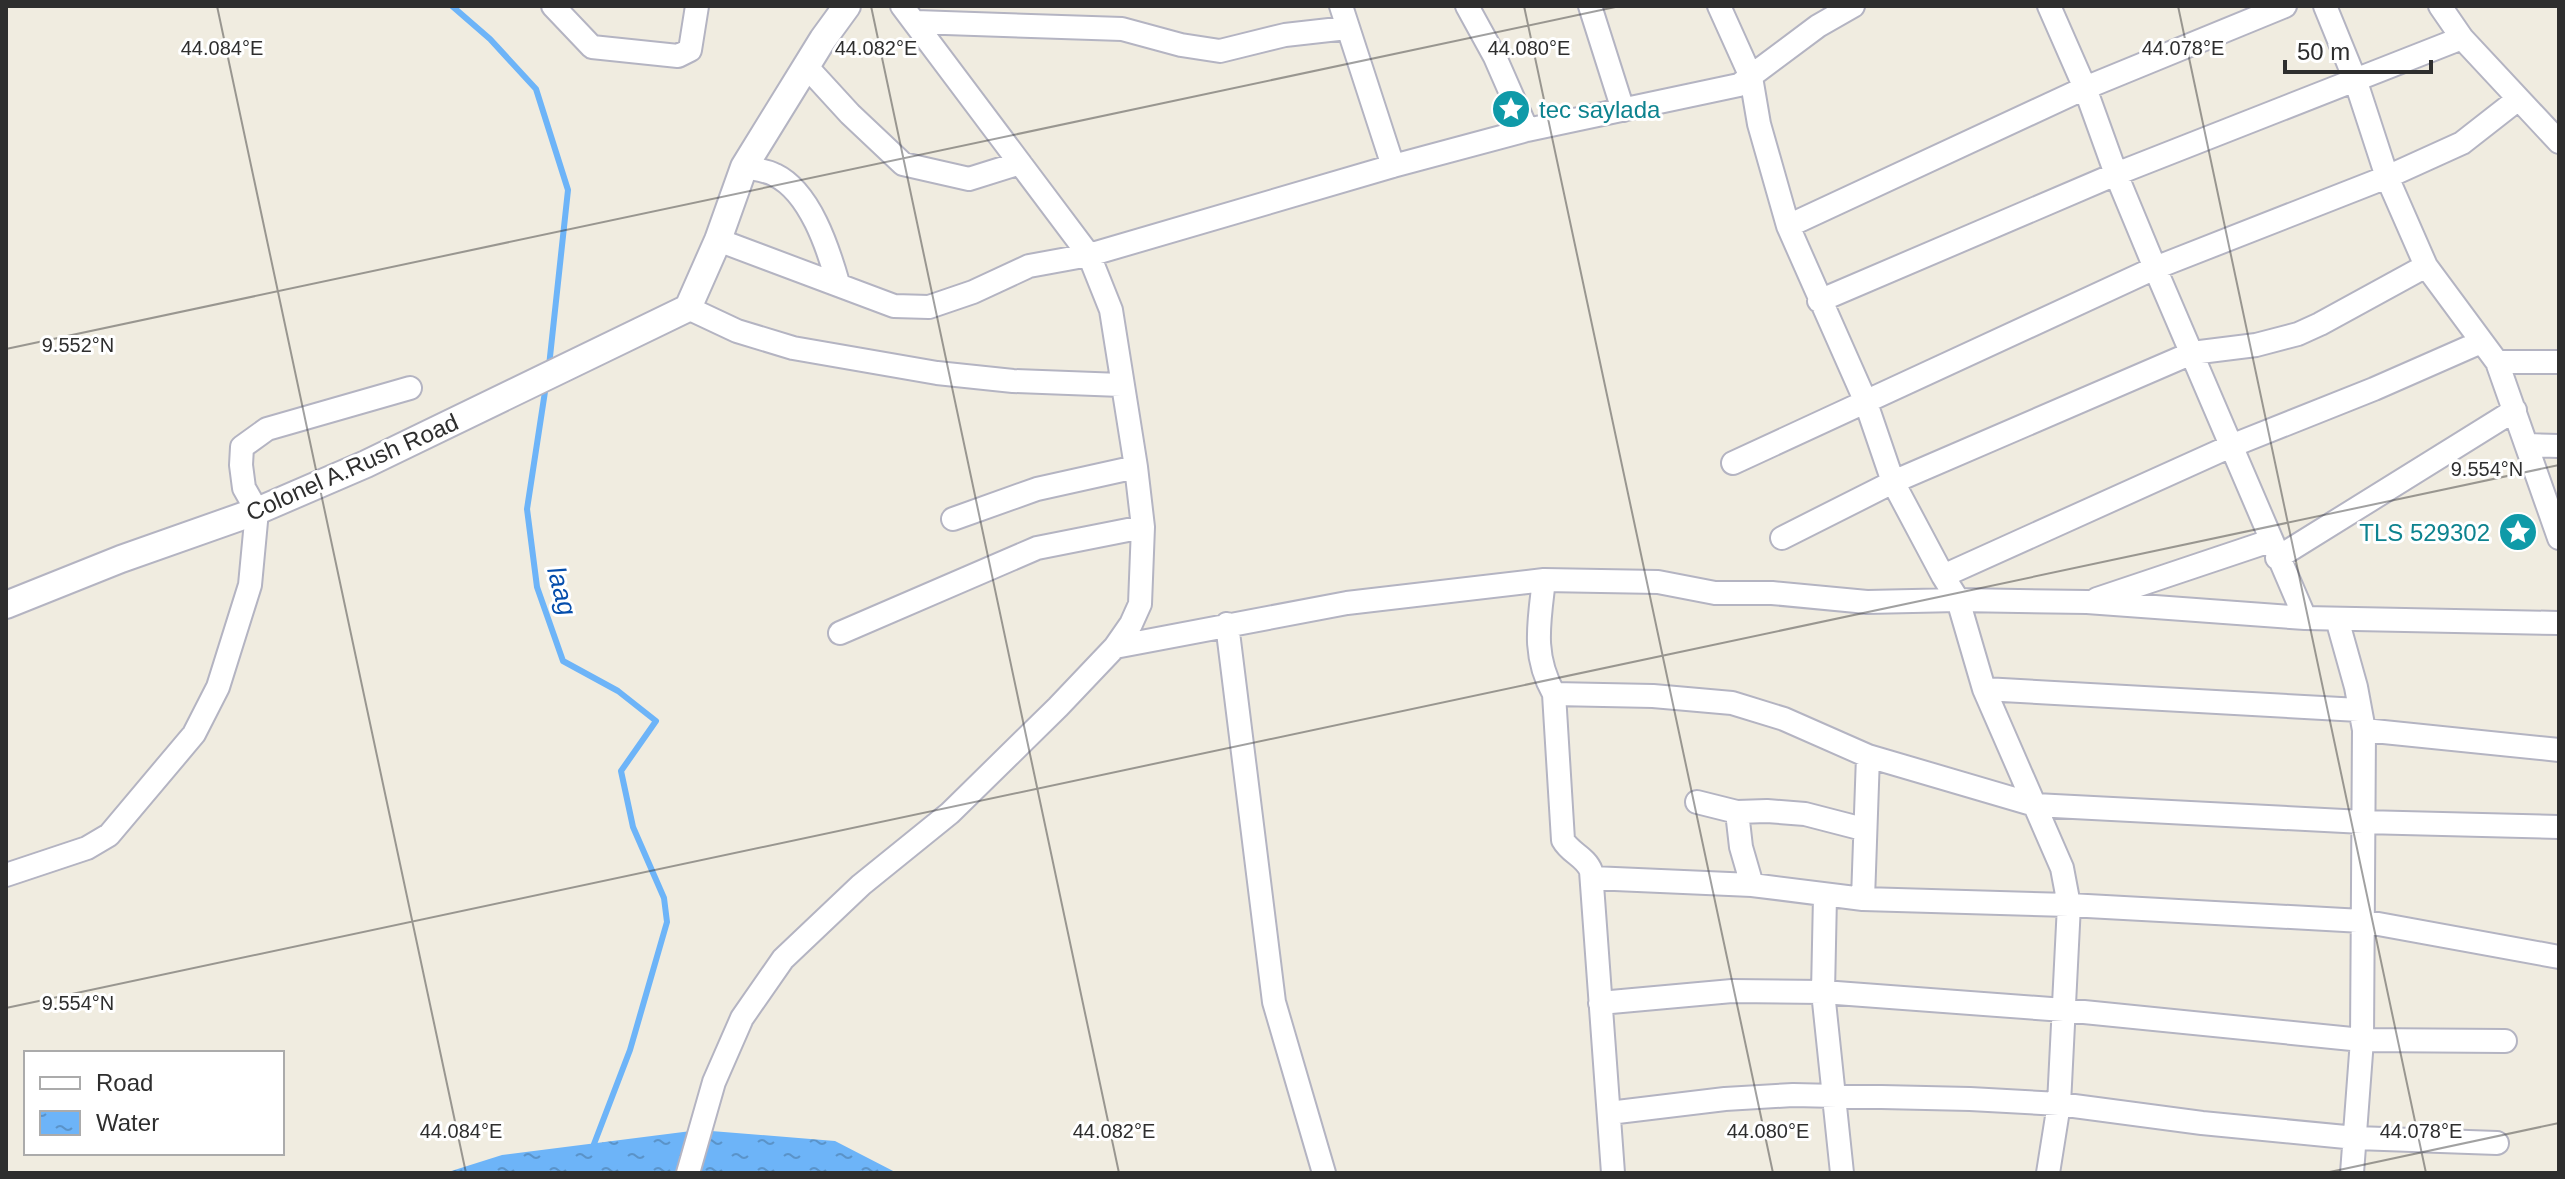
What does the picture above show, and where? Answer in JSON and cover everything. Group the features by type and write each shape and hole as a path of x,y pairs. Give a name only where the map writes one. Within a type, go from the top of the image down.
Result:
{"street":[{"path":"553,6 592,47 678,56 690,50 697,6"},
{"path":"847,6 744,167 718,240 688,308 737,331 793,348 937,373 1013,381 1121,385"},
{"path":"1467,6 1495,57 1527,130"},
{"path":"1590,6 1623,110"},
{"path":"1719,6 1751,77 1759,124 1788,226 1865,400 1893,482 1958,600 1984,689 2062,868 2069,905 2059,1104 2048,1173"},
{"path":"718,240 894,306 929,307 973,292 1029,266 1089,255 1393,166 1527,130 1739,85 1781,51 1853,6"},
{"path":"2049,6 2085,88 2155,268 2305,618"},
{"path":"1788,226 2085,88 2285,6"},
{"path":"2325,6 2356,82 2387,177 2426,266 2497,362 2559,536"},
{"path":"2440,6 2462,38 2559,142"},
{"path":"909,14 1122,29 1181,45 1220,51 1344,17 1393,166"},
{"path":"688,1173 714,1082 742,1018 783,959 861,885 950,813 1058,707 1115,647 1140,604 1143,527 1111,310 1089,255 909,14"},
{"path":"1819,301 2116,174 2462,38"},
{"path":"806,66 850,114 903,164 969,179 1020,163"},
{"path":"1733,463 2155,268 2387,177 2462,143 2517,100"},
{"path":"744,167 776,175 804,200 827,244 838,283"},
{"path":"1782,538 1893,482 2192,353 2256,345 2298,334 2426,266"},
{"name":"Colonel A.Rush Road","path":"6,605 121,559 257,511 366,464 688,308"},
{"path":"1943,576 2231,446 2481,342"},
{"path":"2497,362 2559,362"},
{"path":"6,875 87,848 109,835 194,734 218,687 250,585 257,511 244,488 242,447 267,429 410,388"},
{"path":"2087,602 2274,550 2515,410"},
{"path":"2528,445 2559,446"},
{"path":"953,519 1037,489 1136,467"},
{"path":"840,633 1037,548 1143,527"},
{"path":"1115,647 1347,603 1544,580 1658,582 1715,593 1772,593 1867,602 2087,602 2305,618 2559,623"},
{"path":"1544,580 1538,634 1544,676 1554,694 1561,832 1567,848 1590,866 1592,878 1613,1173"},
{"path":"2337,619 2356,687 2361,720 2362,1040 2352,1173"},
{"path":"1227,624 1274,1002 1324,1173"},
{"path":"1984,689 2361,720 2559,750"},
{"path":"1554,694 1653,696 1732,703 1784,719 1868,756 2035,805 2363,822 2559,827"},
{"path":"1863,899 1863,829 1868,756"},
{"path":"1697,802 1737,812 1805,814 1863,829"},
{"path":"1737,812 1741,847 1752,885"},
{"path":"1592,878 1752,885 1863,899 2069,905 2362,921 2559,957"},
{"path":"1825,896 1823,992 1842,1173"},
{"path":"1600,1003 1732,991 1823,992 2064,1010 2362,1040 2505,1041"},
{"path":"1609,1113 1725,1099 1793,1095 1970,1099 2059,1104 2202,1123 2356,1138 2497,1143"}],"water":[{"path":"699,1130 835,1141 897,1173 445,1173 502,1155"}],"waterway":[{"name":"laag","path":"452,6 490,39 536,89 568,190 549,366"},
{"name":"laag","path":"546,385 527,509 537,587 563,661 618,691 656,721 621,771 633,827 664,898 667,922 630,1050 594,1144"}],"place":[{"name":"tec saylada","path":"1511,109"},
{"name":"TLS 529302","path":"2518,532"}]}
